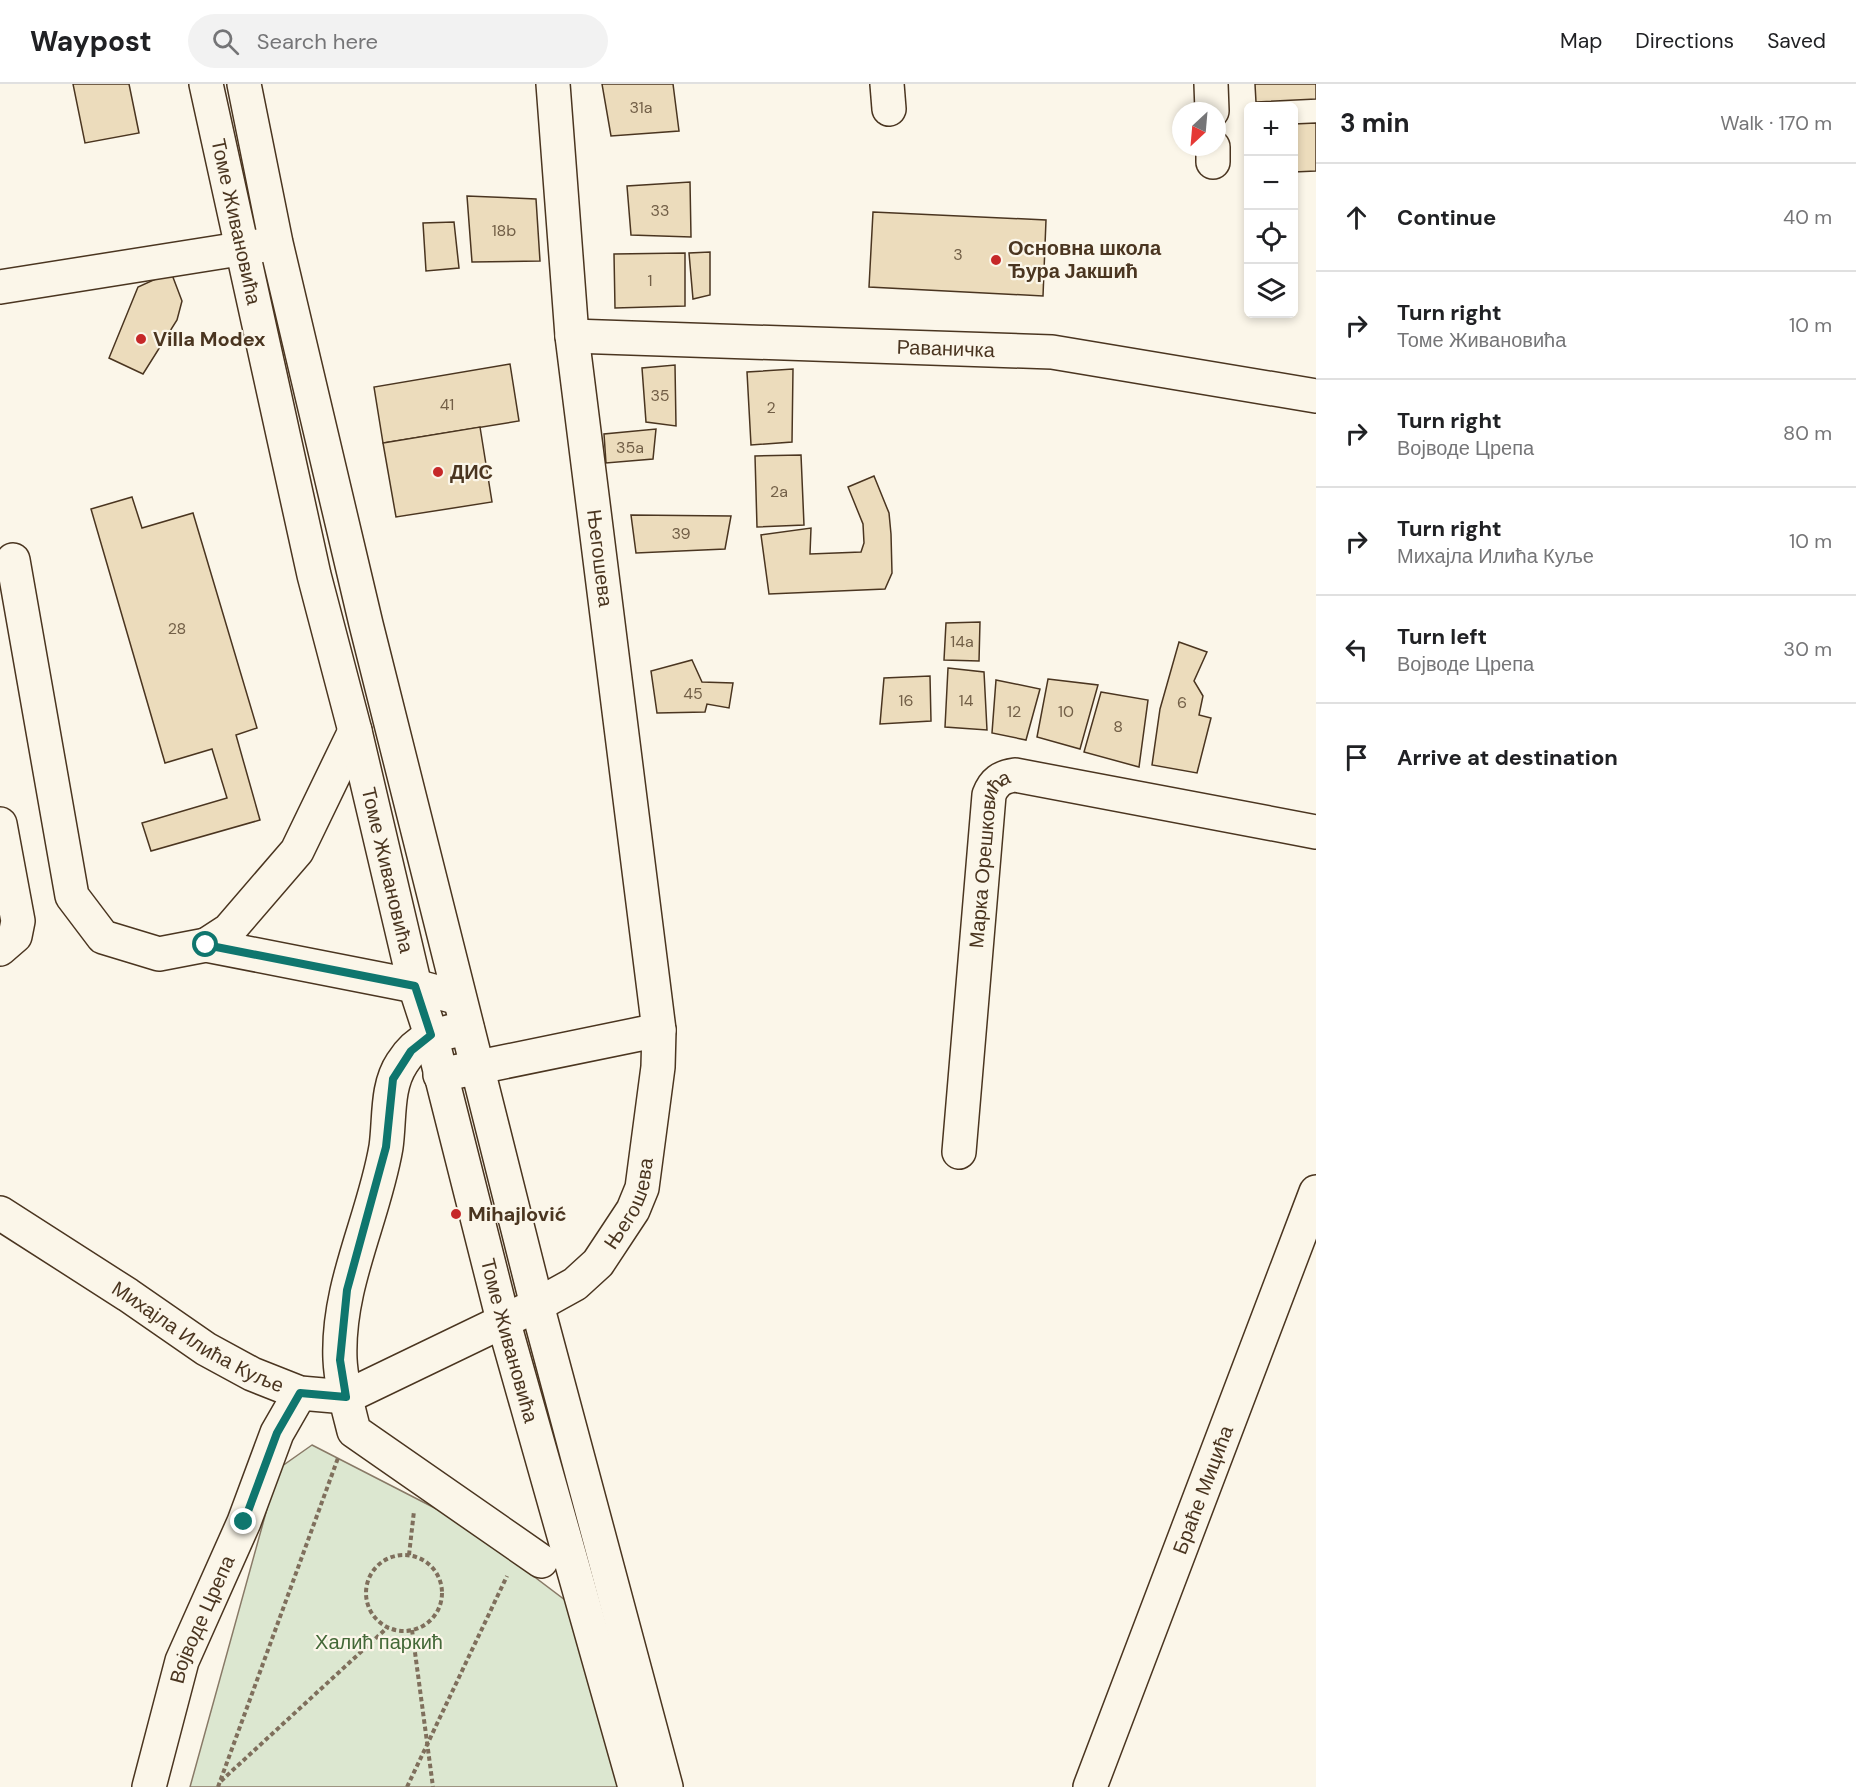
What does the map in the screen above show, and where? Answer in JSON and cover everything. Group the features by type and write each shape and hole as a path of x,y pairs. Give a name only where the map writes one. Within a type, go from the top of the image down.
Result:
{"street":[{"name":"Томе Живановића","path":"206,84 314,575 355,731 415,986 431,1035 503,1320 635,1787"},
{"name":"Томе Живановића","path":"244,84 276,243 463,1013 537,1305 666,1787"},
{"name":"Његошева","path":"503,1320 575,1284 598,1263 633,1210 642,1188 646,1164 659,1030 572,336 553,84"},
{"path":"1211,84 1212,102"},
{"path":"0,287 276,243"},
{"name":"Раваничка","path":"572,336 1052,352 1316,396"},
{"path":"13,560 72,896 103,937 159,954 206,945 415,986 463,1013 411,1051 393,1079 386,1147 347,1290 340,1360 354,1431 530,1554"},
{"path":"206,945 229,930 297,851 355,731"},
{"name":"Марка Орешковића","path":"959,1152 989,795 993,785 1004,777 1015,775 1316,832"},
{"path":"0,824 18,921 15,936 0,949"},
{"path":"440,1075 659,1030"},
{"name":"Браће Мицића","path":"1090,1787 1316,1192"},
{"name":"Михајла Илића Куље","path":"1,1215 128,1295 206,1349 252,1374 300,1393 346,1397"},
{"path":"346,1397 503,1320"},
{"name":"Војводе Црепа","path":"149,1787 183,1662 244,1522 277,1433 300,1393"}],"path":[{"path":"219,1784 341,1449 354,1431"},
{"path":"409,1555 418,1477"},
{"path":"407,1787 426,1747 530,1554"},
{"path":"397,1555 420,1558 430,1565 441,1585 439,1608 432,1618 412,1630 388,1628 370,1612 366,1588 376,1567 397,1555"},
{"path":"219,1784 388,1628"},
{"path":"412,1630 426,1747 434,1787"}],"green space":[{"name":"Халић паркић","path":"312,1445 462,1522 590,1619 620,1787 190,1787 278,1469"}],"building":[{"path":"73,84 129,84 139,133 85,143"},
{"path":"602,84 673,84 679,131 611,136"},
{"path":"1255,84 1316,84 1316,99 1256,102"},
{"path":"1316,123 1316,171 1298,172 1298,124"},
{"path":"690,182 691,237 631,235 627,186"},
{"path":"467,196 536,199 540,261 472,262"},
{"path":"873,212 1046,220 1043,296 869,287"},
{"path":"454,222 459,268 426,271 423,223"},
{"path":"710,252 710,295 693,299 689,253"},
{"path":"685,253 685,306 615,308 614,254"},
{"name":"Villa Modex","path":"171,272 182,301 177,320 143,374 109,358 138,287"},
{"path":"510,364 519,421 383,443 374,387"},
{"path":"675,365 676,426 646,422 642,368"},
{"path":"793,369 792,442 751,445 747,372"},
{"name":"ДИС","path":"480,427 492,502 396,517 383,443"},
{"path":"656,429 653,459 606,463 604,434"},
{"path":"801,455 804,525 757,527 755,456"},
{"path":"874,476 889,513 892,573 885,589 769,594 761,535 811,528 810,554 861,552 864,543 863,524 848,487"},
{"path":"132,497 142,528 193,513 257,728 236,735 260,820 151,851 142,823 227,798 212,749 165,763 91,509"},
{"path":"631,515 731,516 725,549 636,553"},
{"path":"980,622 979,661 944,660 946,623"},
{"path":"1179,642 1207,652 1194,681 1203,696 1199,715 1211,718 1197,773 1152,765 1160,709"},
{"path":"692,660 702,682 733,683 729,708 707,704 705,712 657,713 651,671"},
{"path":"948,668 984,672 987,730 945,727"},
{"path":"930,676 931,721 880,724 884,678"},
{"path":"1048,679 1098,685 1080,749 1037,737"},
{"path":"996,680 1040,689 1026,740 992,733"},
{"path":"1101,692 1148,700 1139,767 1084,752"}],"place":[{"name":"Основна школа Ђура Јакшић","path":"996,260"},
{"name":"Villa Modex","path":"141,339"},
{"name":"ДИС","path":"438,472"},
{"name":"Mihajlović","path":"456,1214"}],"route":[{"path":"206,945 415,986 431,1035 411,1051 393,1079 386,1147 375,1195 347,1290 340,1360 346,1397 300,1393 277,1433 244,1522"}]}
